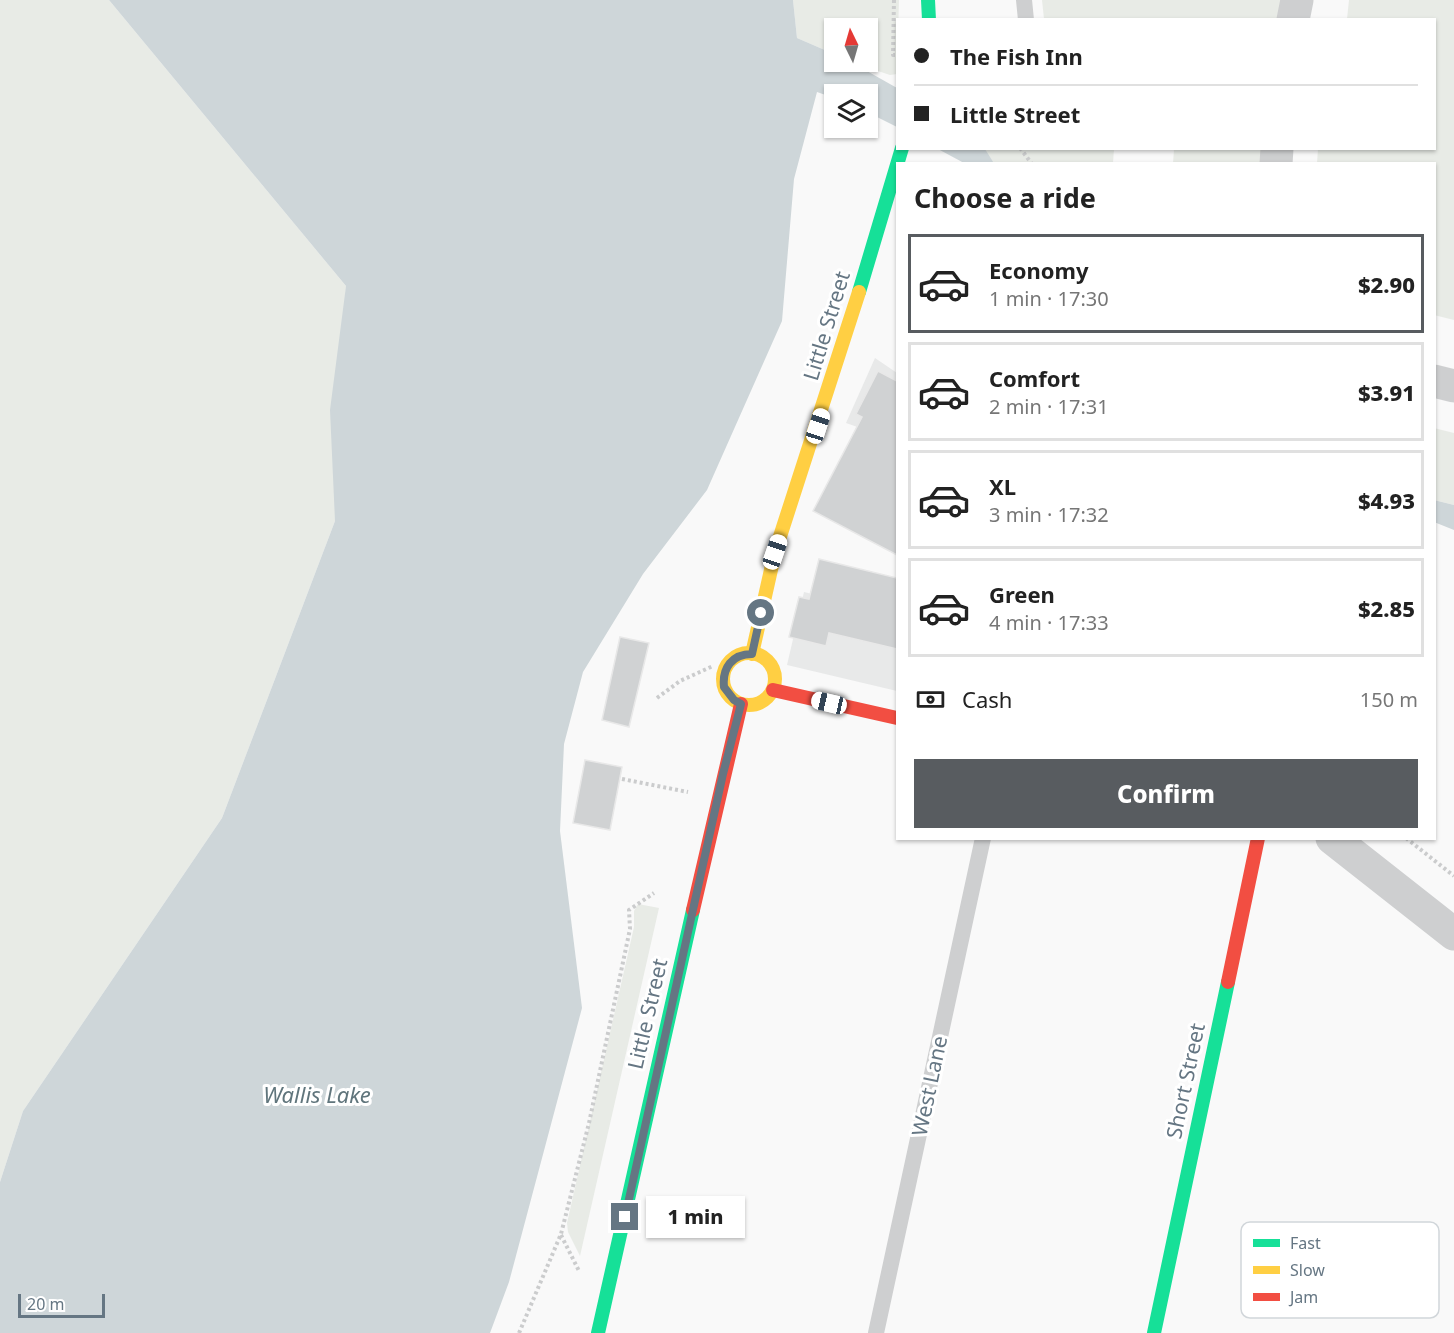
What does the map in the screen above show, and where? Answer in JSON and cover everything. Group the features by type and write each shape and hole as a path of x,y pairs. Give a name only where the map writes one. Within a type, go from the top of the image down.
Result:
{"street":[{"path":"928,0 929,18"},
{"path":"1293,18 1297,0"},
{"name":"Little Street","path":"752,654 775,552 830,388 896,168"},
{"path":"1436,382 1454,386"},
{"path":"743,654 752,654 759,656 771,666 774,674 773,690 763,701 756,704 741,704 728,694 723,678 729,663 743,654"},
{"path":"773,690 896,718"},
{"name":"Little Street","path":"598,1333 723,774 741,704"},
{"name":"Short Street","path":"1154,1333 1258,840"},
{"path":"1335,840 1454,934"}],"lane":[{"path":"1024,0 1026,18"},
{"name":"West Lane","path":"876,1333 983,840"}],"path":[{"path":"894,0 893,55 896,55"},
{"path":"1022,150 1032,162"},
{"path":"657,698 680,681 713,666"},
{"path":"622,779 684,791"},
{"path":"1409,840 1454,876"},
{"path":"519,1333 561,1234 599,1077 630,929 629,910 654,893"},
{"path":"561,1234 576,1261"}],"shaded area":[{"path":"0,0 109,0 346,286 335,521 222,818 23,1111 0,1182"},
{"path":"793,0 899,0 899,18 896,18 896,74 890,75 878,71 878,18 824,18 824,50 797,38"},
{"path":"1042,0 1297,0 1293,18 1044,18"},
{"path":"1349,0 1454,0 1454,320 1436,316 1436,162 1317,162 1318,150 1436,150 1436,18 1347,18"},
{"path":"978,150 1114,150 1113,162 986,162"},
{"path":"1174,150 1277,150 1276,162 1173,162"},
{"path":"875,358 896,372 896,441 846,423"},
{"path":"1436,428 1454,433 1454,505 1436,500"},
{"path":"804,592 896,615 896,691 787,665"},
{"path":"638,904 659,908 580,1256 568,1232 567,1223 634,927 634,911"}],"water":[{"name":"Wallis Lake","path":"109,0 793,0 797,38 824,50 824,72 869,72 896,87 896,126 878,118 878,84 824,84 824,94 817,92 794,179 782,321 707,490 643,574 583,672 564,744 560,831 582,1008 509,1282 490,1333 0,1333 0,1182 23,1111 222,818 335,521 330,410 346,286"},
{"path":"940,150 978,150 986,162 962,162"},
{"path":"1436,500 1454,505 1454,530 1436,523"}],"building":[{"path":"878,371 896,380 896,554 813,511 862,417 856,414"},
{"path":"819,559 896,578 896,649 829,633 826,646 789,637 799,597 809,599"},
{"path":"620,637 649,643 629,727 602,720"},
{"path":"585,760 622,767 610,830 573,823"}],"waterway":[{"path":"980,150 988,162"}],"traffic: fast":[{"path":"928,0 929,18"},
{"path":"898,162 901,150"},
{"path":"859,292 896,168"},
{"path":"598,1333 693,910"},
{"path":"1154,1333 1228,982"}],"traffic: slow":[{"path":"752,654 775,552 859,292"},
{"path":"749,653 759,655 767,661 773,669 775,679 773,689 767,697 759,703 749,705 739,703 731,697 725,689 723,679 725,669 731,661 739,655 749,653"}],"traffic: jam":[{"path":"773,690 896,718"},
{"path":"693,910 741,704"},
{"path":"1228,982 1258,840"}],"route":[{"path":"625,1217 723,774 741,704 728,694 723,678 729,663 736,657 752,654 761,613"}]}
